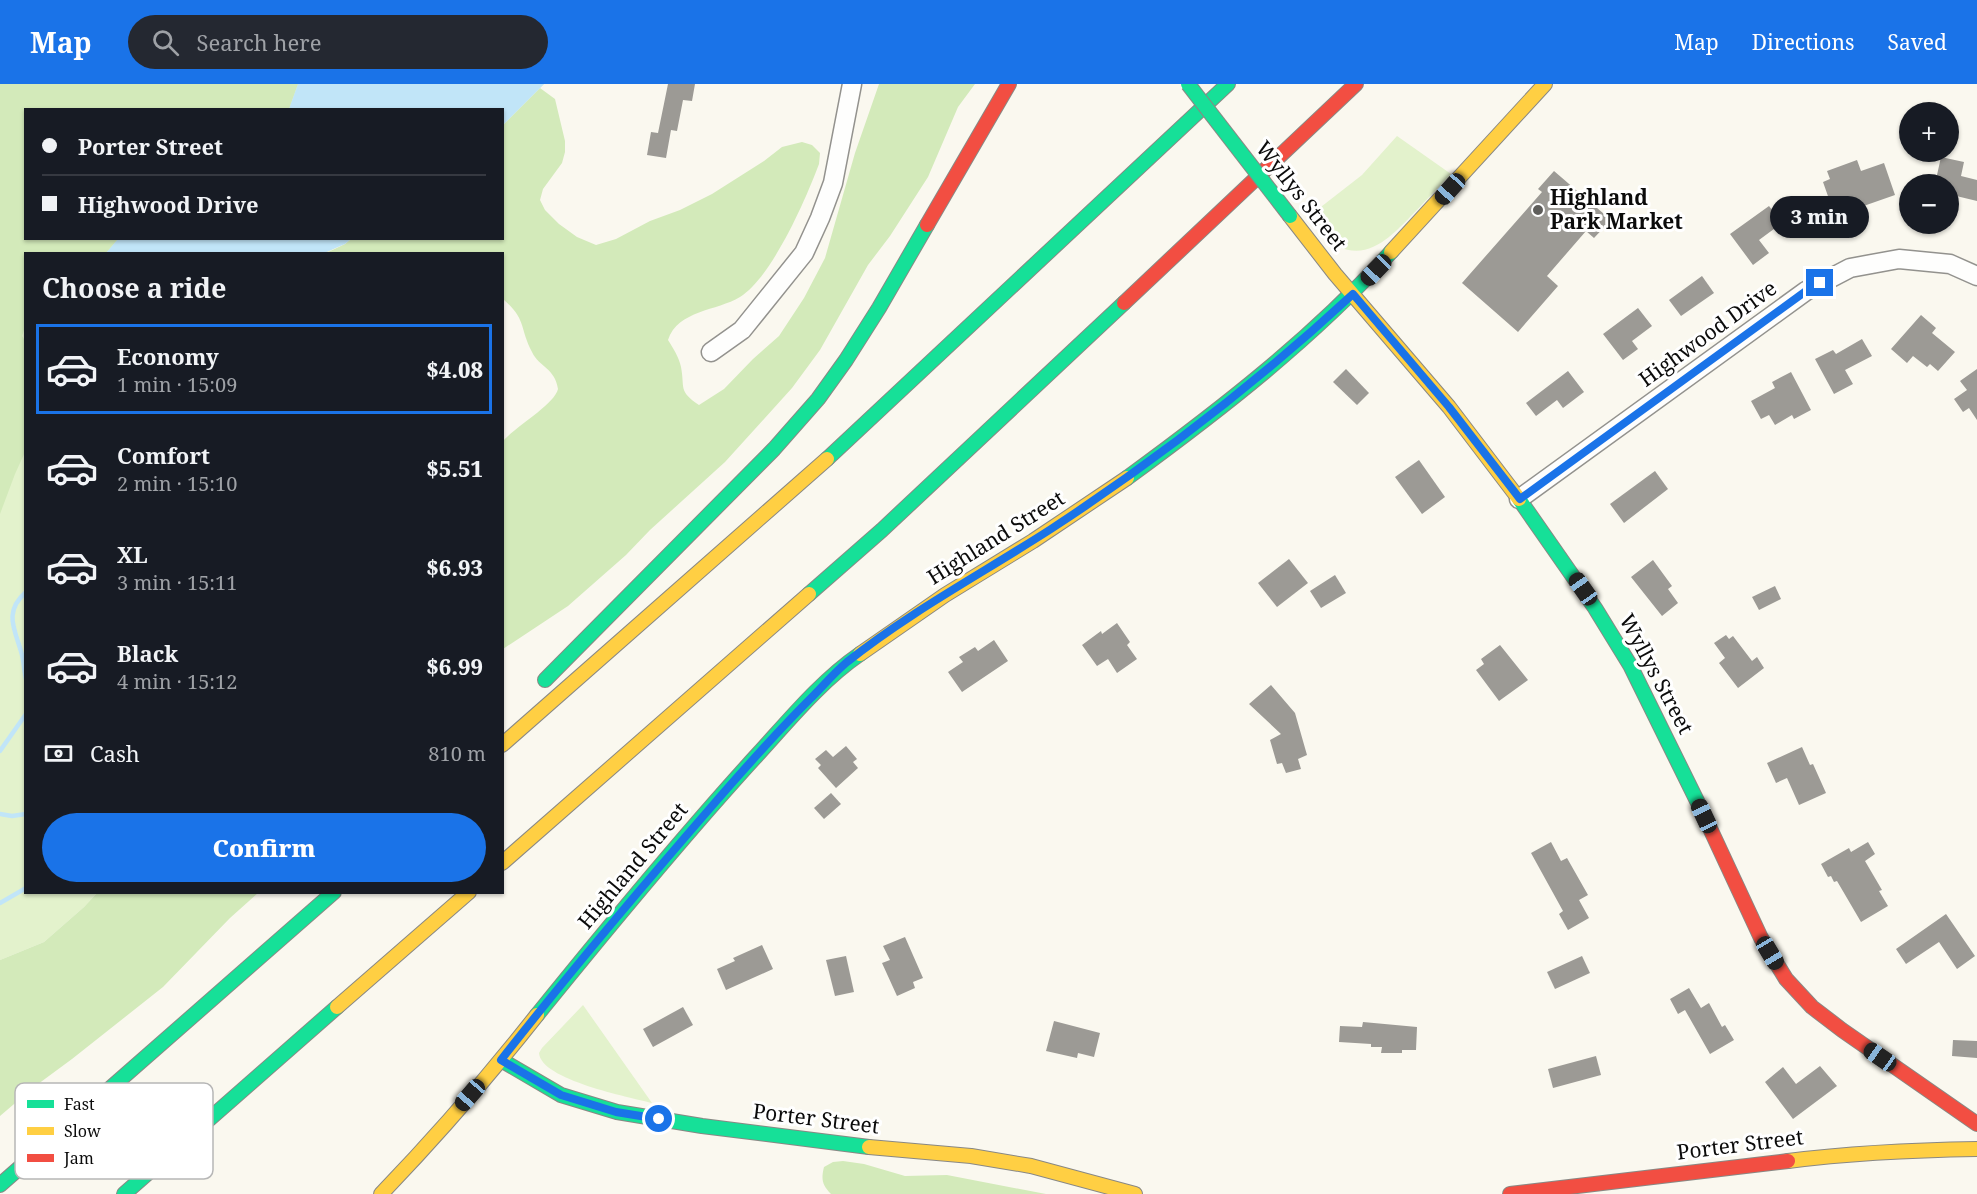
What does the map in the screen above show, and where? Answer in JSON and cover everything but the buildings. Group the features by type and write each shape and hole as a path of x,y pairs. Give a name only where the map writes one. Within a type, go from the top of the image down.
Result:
{"main road":[{"path":"536,688 774,449 818,399 879,308 1009,84"},
{"name":"Wyllys Street","path":"1188,84 1353,294 1449,407 1520,499 1595,608 1630,665 1685,774 1761,938 1786,979 1812,1007 1842,1030 1977,1124"},
{"path":"504,743 864,426 1228,84"},
{"path":"504,861 882,530 1356,84"},
{"name":"Highland Street","path":"381,1194 501,1060 578,964 721,795 796,713 845,664 945,595 1033,541 1117,485 1183,437 1325,321 1353,294 1545,84"},
{"path":"116,1083 332,894"},
{"path":"213,1116 467,894"},
{"name":"Porter Street","path":"501,1060 561,1095 616,1112 702,1126 852,1145 971,1156 1031,1166 1135,1194"},
{"name":"Porter Street","path":"1509,1194 1836,1155 1977,1149"},
{"path":"0,1185 15,1172"},
{"path":"124,1194 141,1179"}],"street":[{"path":"711,352 742,330 804,253 833,183 852,84"},
{"name":"Highwood Drive","path":"1520,499 1806,291 1850,268 1899,259 1950,264 1977,276"}],"green space":[{"path":"0,84 544,84 504,124 504,108 24,108 24,240 349,240 328,252 24,252 24,894 96,894 44,942 0,960"},
{"path":"0,84 298,84 289,108 24,108 24,240 117,240 107,252 24,252 24,330 22,336 24,339 24,454 0,514"},
{"path":"879,84 975,84 958,107 928,177 890,236 868,265 820,350 792,388 725,462 626,555 568,606 504,648 504,440 550,402 558,389 554,376 532,352 516,313 504,300 504,252 328,252 350,240 504,240 504,124 540,88 555,99 565,141 565,152 562,163 543,189 540,200 545,210 559,224 577,237 596,245 616,239 650,221 680,210 712,194 782,147 802,142 812,145 820,153 819,164 787,236 764,273 740,297 699,312 680,323 668,340 680,363 685,392 699,405 724,389 779,336 804,298 825,258 855,153"},
{"path":"1397,136 1451,174 1400,227 1382,242 1361,251 1338,246 1329,240 1308,217 1362,175"},
{"path":"96,894 257,894 230,918 163,987 72,1059 39,1083 15,1083 15,1103 0,1116 0,960 44,942"},
{"path":"583,1005 652,1103 588,1086 554,1071 543,1063 539,1053 542,1048"},
{"path":"833,1162 864,1164 905,1176 947,1175 1046,1194 831,1194 823,1182 824,1167"}],"water":[{"path":"298,84 544,84 504,124 504,108 289,108"},
{"path":"117,240 350,240 326,252 107,252"}],"waterway":[{"path":"24,594 14,607 13,615 14,630 24,667"},
{"path":"0,751 24,717"},
{"path":"0,814 12,816 24,814"},
{"path":"0,903 24,889"}],"traffic: fast":[{"path":"1188,84 1290,216"},
{"path":"827,459 1228,84"},
{"path":"545,680 774,449 818,399 879,308 927,225"},
{"path":"1127,478 1265,372 1330,314 1391,252"},
{"path":"809,594 882,530 1124,303"},
{"path":"1519,499 1595,608 1630,665 1701,809"},
{"path":"537,1015 646,882 730,785 807,700 860,654"},
{"path":"116,1083 332,894"},
{"path":"213,1116 337,1007"},
{"path":"501,1060 561,1095 617,1112 702,1126 869,1147"},
{"path":"0,1185 15,1172"},
{"path":"124,1194 141,1179"}],"traffic: slow":[{"path":"1391,252 1545,84"},
{"path":"1290,216 1335,274 1449,407 1519,499"},
{"path":"504,743 827,459"},
{"path":"860,654 945,595 1033,541 1127,478"},
{"path":"504,861 809,594"},
{"path":"337,1007 467,894"},
{"path":"381,1194 422,1151 537,1015"},
{"path":"869,1147 971,1156 1031,1166 1135,1194"},
{"path":"1788,1161 1882,1152 1977,1149"}],"traffic: jam":[{"path":"927,225 1009,84"},
{"path":"1124,303 1356,84"},
{"path":"1701,809 1761,938 1786,979 1812,1007 1842,1030 1977,1124"},
{"path":"1510,1194 1788,1161"}],"place":[{"name":"Highland Park Market","path":"1538,210"}],"route":[{"path":"659,1119 616,1112 561,1095 501,1060 578,964 736,778 845,664 945,595 1033,541 1117,485 1193,430 1325,321 1353,294 1449,407 1520,499 1820,283"}]}
